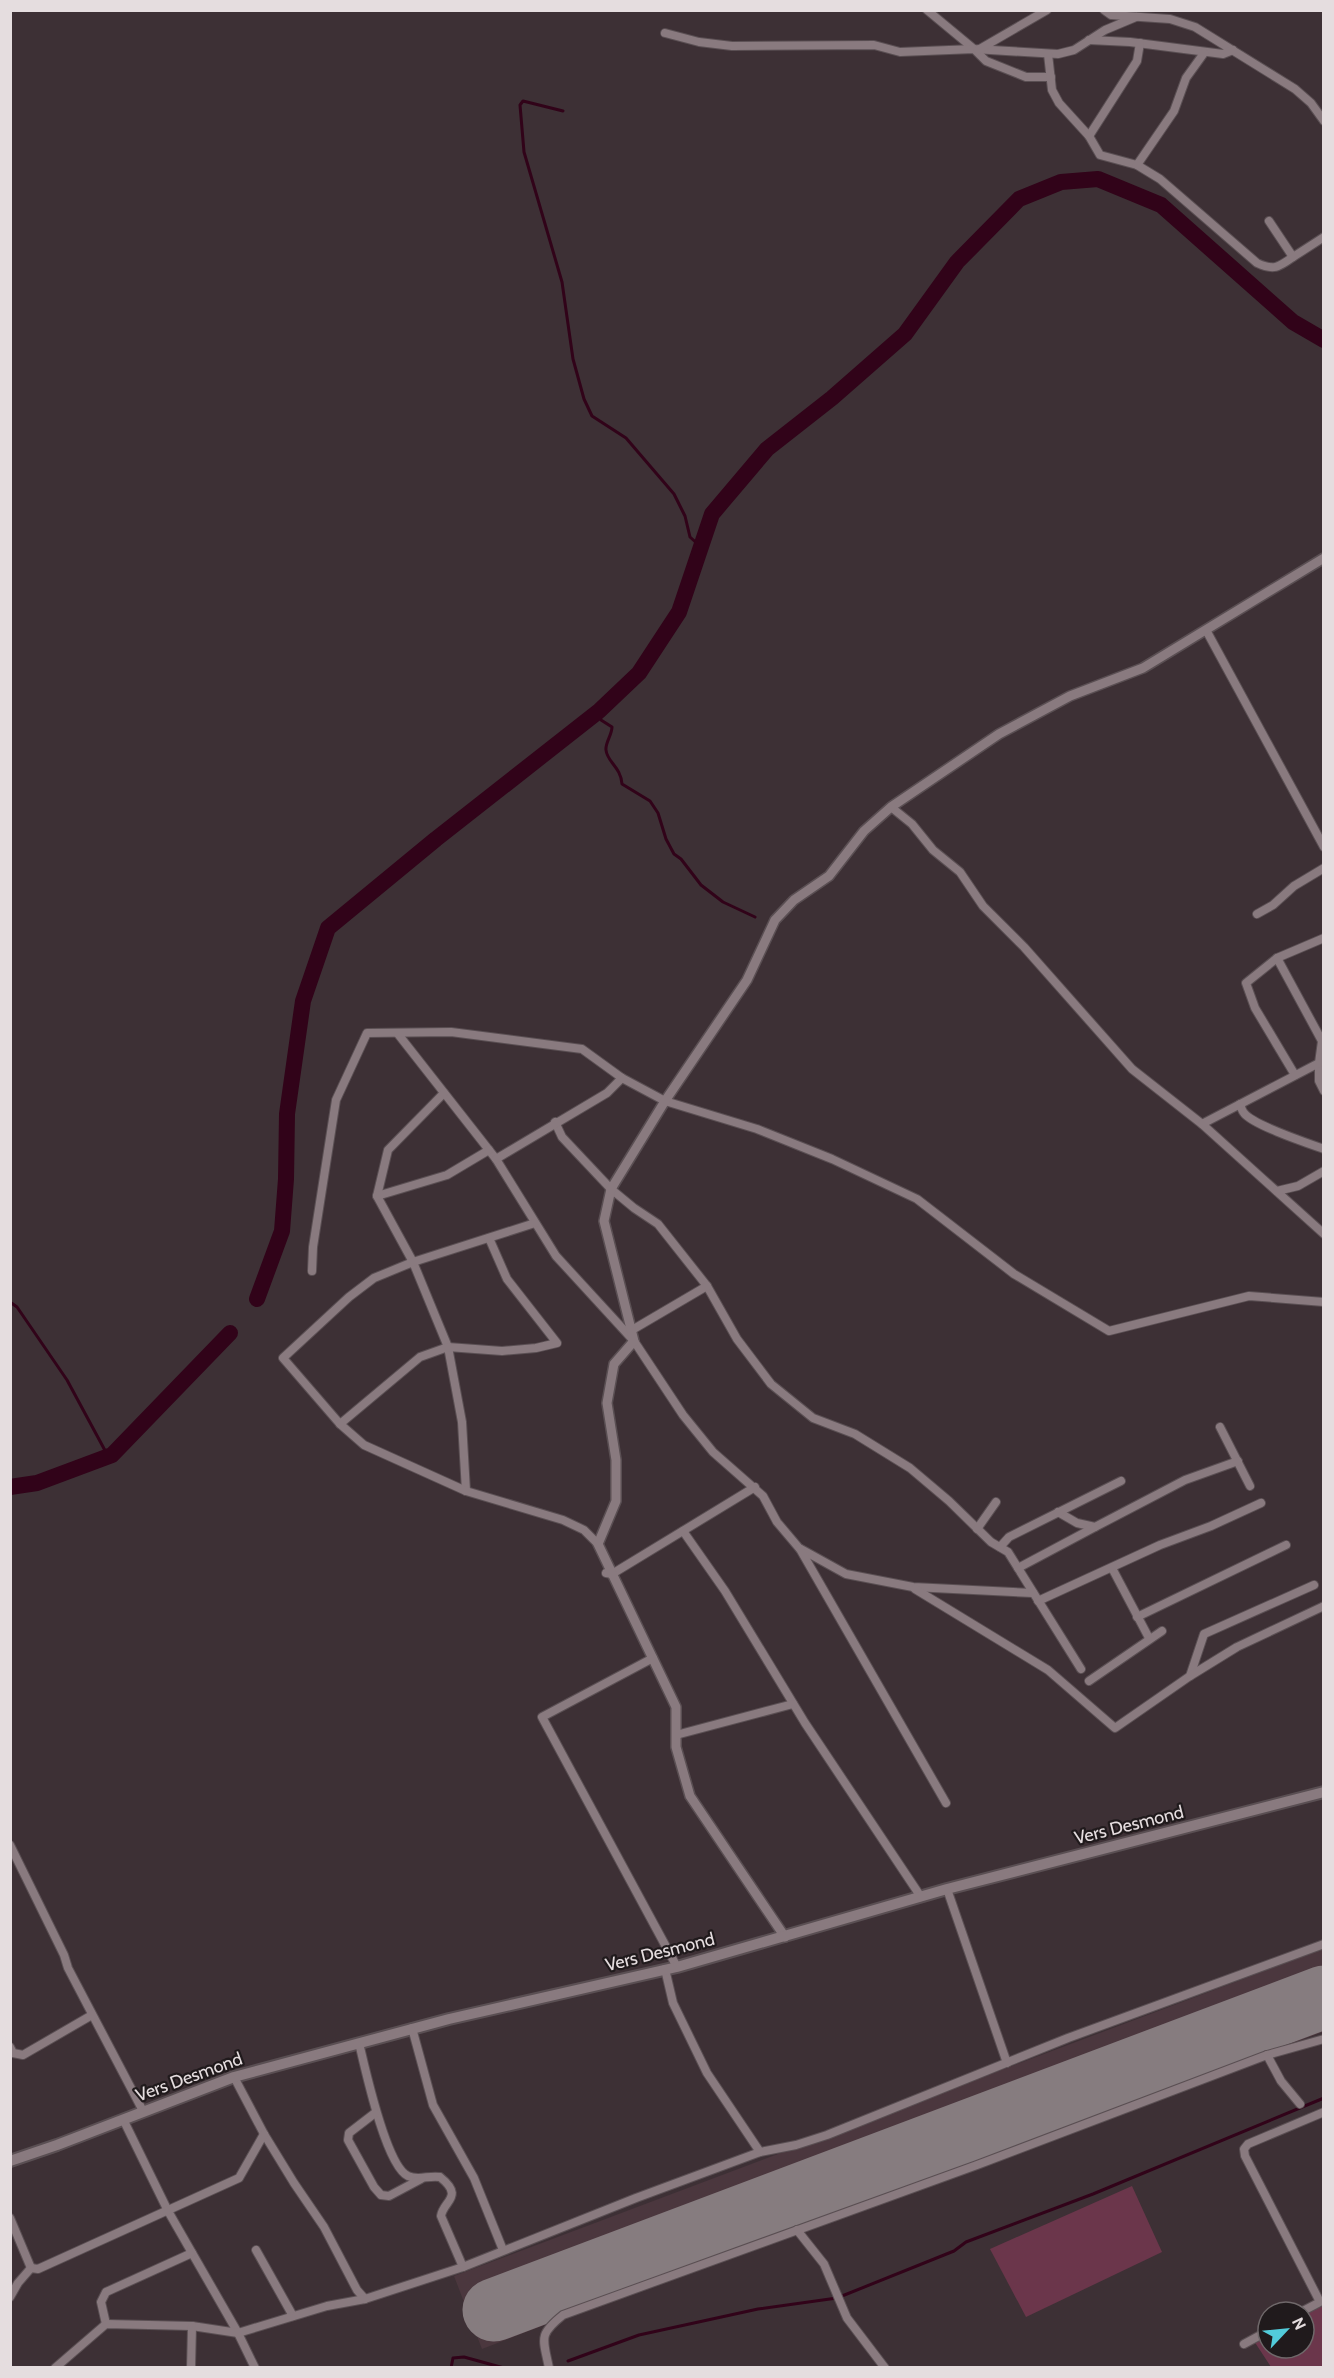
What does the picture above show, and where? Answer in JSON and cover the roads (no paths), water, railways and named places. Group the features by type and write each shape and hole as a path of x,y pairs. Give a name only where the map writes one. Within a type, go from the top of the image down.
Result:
{"main road":[{"name":"Vers Desmond","path":"10,2160 234,2077 412,2028 677,1967 947,1889 1323,1792"}],"street":[{"path":"927,10 986,61 1026,77 1051,77"},
{"path":"976,50 1047,10"},
{"path":"1104,10 1111,15 1162,14 1195,27 1295,89 1311,103 1323,121"},
{"path":"665,33 699,42 732,46 874,45 900,52 976,50 1058,54 1074,50 1105,30 1138,16"},
{"path":"1089,40 1140,43 1223,54 1233,50"},
{"path":"1089,136 1137,61 1140,43"},
{"path":"1137,165 1174,111 1186,78 1204,52"},
{"path":"1048,54 1052,90 1059,103 1089,136 1100,155 1137,165 1160,179 1257,263 1269,269 1280,266 1323,237"},
{"path":"1269,221 1293,257"},
{"path":"634,1341 604,1221 611,1189 665,1101 747,980 775,920 794,900 829,876 864,831 891,807 999,734 1070,696 1143,669 1323,558"},
{"path":"1206,630 1323,847"},
{"path":"891,807 912,824 933,850 960,872 983,906 1024,947 1132,1069 1202,1124 1323,1234"},
{"path":"1257,914 1273,905 1294,886 1323,868"},
{"path":"1295,1075 1255,1008 1246,982 1276,958 1323,938"},
{"path":"1276,958 1322,1041 1319,1081 1323,1091"},
{"path":"312,1271 313,1247 336,1100 367,1034 451,1032 582,1049 622,1078 665,1101 757,1129 832,1159 917,1199 1014,1274 1109,1331 1249,1296 1323,1302"},
{"path":"398,1034 496,1159 556,1256 634,1341 683,1415 713,1452 763,1496 777,1522 799,1548 946,1803"},
{"path":"1202,1124 1321,1062"},
{"path":"496,1159 607,1093 622,1078"},
{"path":"444,1092 388,1150 377,1196 413,1262 448,1347 462,1422 466,1491"},
{"path":"1240,1104 1244,1114 1295,1140 1323,1149"},
{"path":"555,1122 562,1137 611,1189 658,1224 707,1286 737,1339 771,1384 813,1418 855,1434 910,1468 949,1501 991,1542 1008,1552 1081,1669"},
{"path":"377,1196 447,1175 489,1150"},
{"path":"1277,1191 1298,1186 1323,1171"},
{"path":"535,1223 413,1262 374,1278 349,1297 283,1358 340,1424 364,1445 466,1491 563,1520 584,1530 598,1544 609,1574 676,1707 676,1747 690,1796 785,1937"},
{"path":"340,1424 420,1357 448,1347 502,1352 557,1343 507,1279 489,1238"},
{"path":"632,1330 707,1286"},
{"path":"598,1544 616,1501 616,1461 607,1403 614,1364 634,1341"},
{"path":"1220,1427 1250,1486"},
{"path":"1018,1568 1185,1480 1238,1461"},
{"path":"1000,1548 1010,1538 1122,1481"},
{"path":"609,1574 755,1487"},
{"path":"977,1529 996,1503"},
{"path":"1038,1601 1160,1545 1211,1526 1261,1503"},
{"path":"1058,1512 1077,1523 1095,1527"},
{"path":"683,1531 725,1591 793,1704 921,1897"},
{"path":"1137,1617 1286,1545"},
{"path":"799,1548 846,1574 913,1587 1033,1593"},
{"path":"1112,1568 1149,1638"},
{"path":"1190,1676 1204,1634 1314,1585"},
{"path":"913,1587 1048,1670 1115,1728 1190,1676 1237,1647 1323,1606"},
{"path":"1089,1681 1162,1631"},
{"path":"653,1658 542,1717 677,1967"},
{"path":"676,1735 793,1704"},
{"path":"10,1845 14,1862 143,2111"},
{"path":"947,1889 1007,2063"},
{"path":"55,2367 106,2324 192,2326 238,2333 327,2306 364,2299 463,2267 760,2152 796,2145 827,2135 1007,2063 1323,1944"},
{"path":"665,1970 673,2003 707,2073 760,2152"},
{"path":"10,2047 13,2053 23,2055 92,2015"},
{"path":"412,2028 433,2105 474,2178 503,2250"},
{"path":"549,2367 543,2338 548,2327 563,2315 1267,2055 1323,2039"},
{"path":"359,2043 375,2113 401,2171 411,2178 440,2177 449,2189 452,2196 450,2202 441,2211 441,2216 463,2267"},
{"path":"1267,2055 1281,2081 1300,2104"},
{"path":"234,2077 264,2134 324,2227 364,2299"},
{"path":"1322,2301 1245,2156 1244,2149 1248,2144 1323,2112"},
{"path":"375,2113 349,2133 348,2140 374,2187 381,2195 389,2196 422,2178"},
{"path":"123,2119 168,2211 255,2367"},
{"path":"31,2268 38,2269 239,2178 264,2134"},
{"path":"10,2218 31,2268"},
{"path":"797,2230 824,2264 847,2318 885,2367"},
{"path":"256,2250 293,2316"},
{"path":"106,2324 101,2302 106,2292 192,2253"},
{"path":"10,2297 31,2268"},
{"path":"191,2367 192,2326"},
{"path":"1244,2344 1256,2338"}],"waterway":[{"path":"563,111 523,101 520,105 524,152 562,282 573,359 584,399 592,416 626,438 674,494 685,516 690,537 702,548"},
{"path":"257,1299 282,1231 287,1114 303,1001 328,928 436,839 599,711 639,673 679,612 712,514 767,449 832,398 905,334 957,262 1019,199 1061,182 1098,179 1161,205 1293,322 1324,340"},
{"path":"599,711 601,720 612,727 606,750 619,773 622,784 650,801 658,813 666,839 674,854 681,859 701,885 723,902 755,917"},
{"path":"10,1302 17,1307 67,1380 108,1456"},
{"path":"10,1487 37,1483 112,1455 230,1333"},
{"path":"568,2361 639,2335 758,2309 837,2298 954,2251 966,2242 1093,2194 1324,2098"},
{"path":"451,2368 453,2358 464,2357 504,2368"}]}
